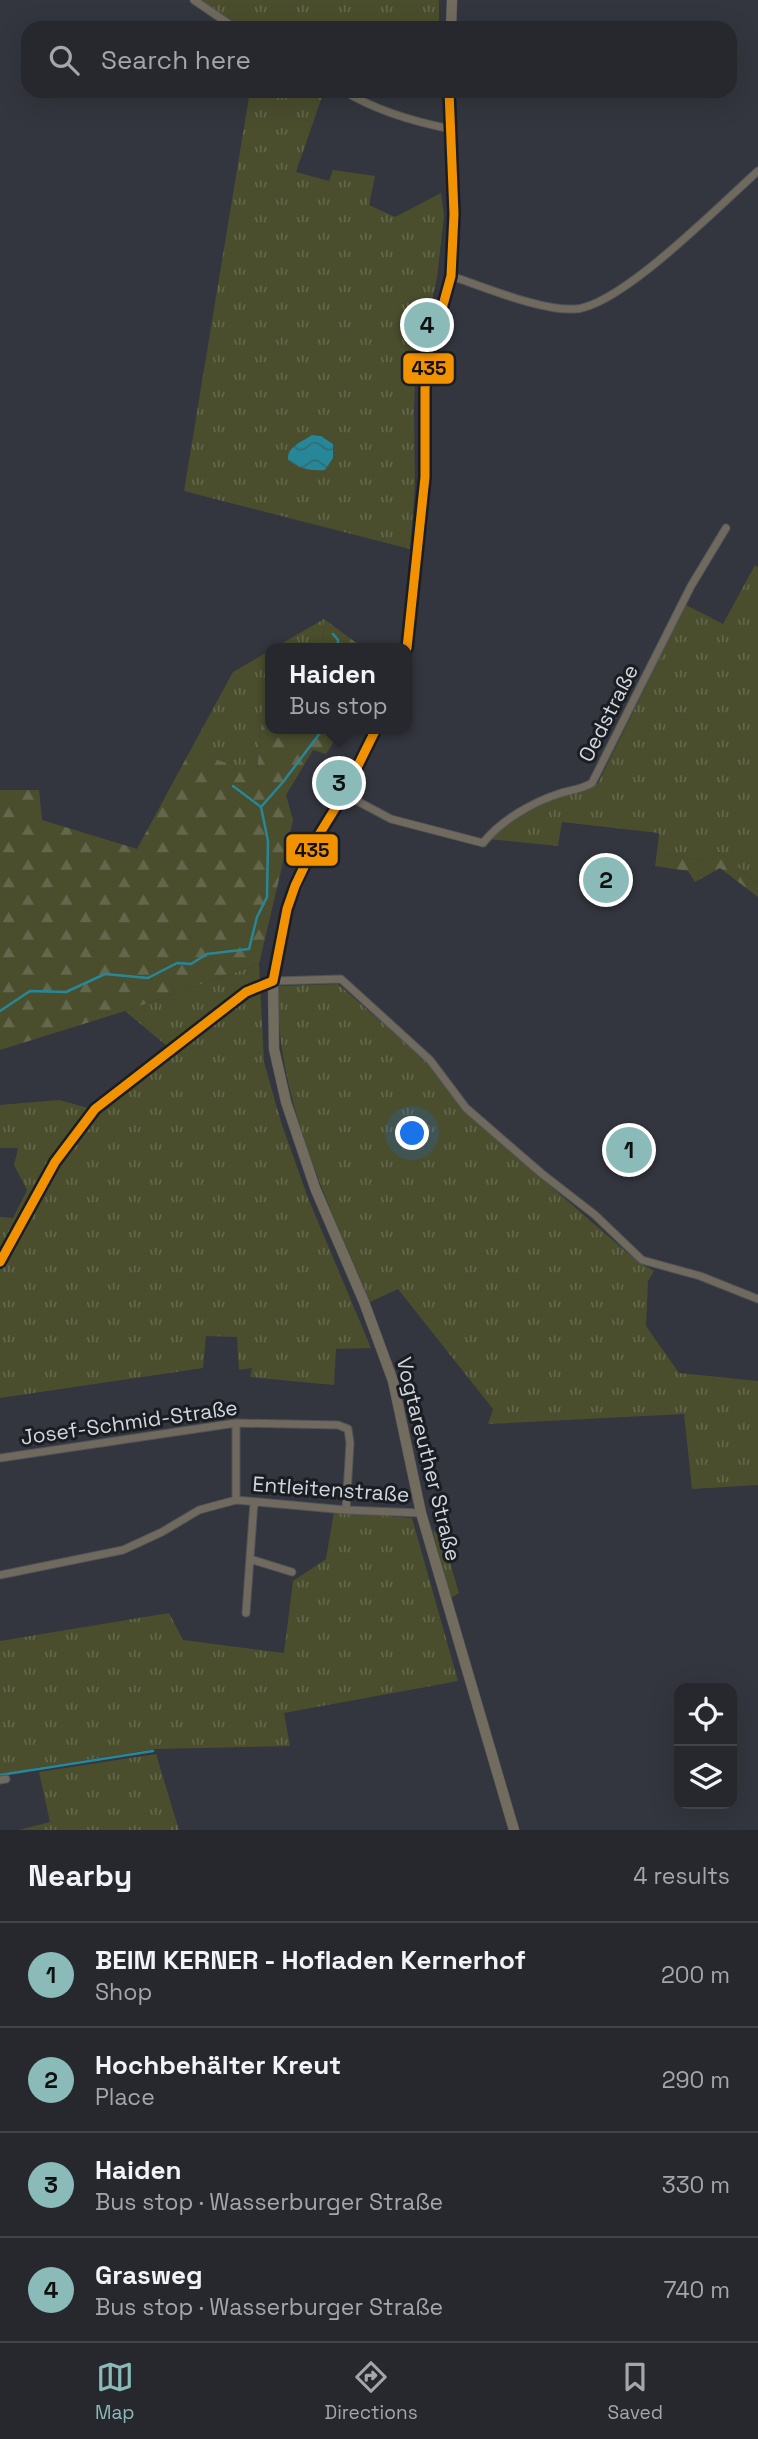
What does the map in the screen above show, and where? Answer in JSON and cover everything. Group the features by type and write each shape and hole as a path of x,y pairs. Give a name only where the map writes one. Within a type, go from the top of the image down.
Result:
{"main road":[{"path":"451,21 452,0"},
{"path":"408,643 425,477 425,388 435,334 451,276 454,214 449,98"},
{"name":"Vogtareuther Straße","path":"374,734 344,794 320,833 287,909 273,981 274,1049 286,1102 315,1188 393,1381 421,1513 514,1830"}],"street":[{"path":"194,0 225,21"},
{"path":"354,98 429,125 451,129"},
{"path":"451,276 545,306 577,309 619,292 671,250 758,171"},
{"name":"Oedstraße","path":"344,794 391,819 483,843 518,813 560,793 581,789 592,783 691,586 726,528"},
{"path":"0,1262 61,1151 89,1115 246,992 273,981 341,979 430,1060 466,1108 541,1173 595,1215 642,1260 699,1276 758,1299"},
{"path":"236,1423 236,1500"},
{"name":"Josef-Schmid-Straße","path":"0,1458 236,1423 338,1424 348,1429 350,1443 346,1510"},
{"name":"Entleitenstraße","path":"0,1575 123,1550 162,1532 199,1510 236,1500 346,1510 421,1513"},
{"path":"246,1613 254,1502"},
{"path":"250,1559 292,1572"}],"green space":[{"path":"201,0 439,0 439,21 232,21"},
{"path":"249,98 322,98 296,172 329,181 333,170 375,176 369,205 395,217 441,193 444,216 437,278 423,341 416,355 415,485 410,549 184,491","holes":["313,435 321,436 333,444 333,457 292,447"]},
{"path":"755,565 758,567 758,883 719,852 701,860 657,852 659,833 562,822 558,846 488,839 519,816 563,795 583,791 598,783 686,605 723,624"},
{"path":"324,619 323,643 283,643"},
{"path":"324,619 357,643 323,643"},
{"path":"265,653 265,706 257,774 190,751 233,672"},
{"path":"263,706 265,734 339,734 326,754 313,750 286,795 293,820 259,964 125,1011 0,1050 0,790 39,790 42,820 137,849 190,751 257,773"},
{"path":"657,852 701,860 719,852 758,883 758,897 720,868 695,882 688,871 655,866"},
{"path":"259,964 264,1062 281,1122 308,1198 371,1348 336,1349 334,1385 250,1377 252,1368 239,1370 237,1337 206,1336 203,1368 0,1398 0,1217 13,1218 27,1190 14,1165 18,1148 0,1148 0,1105 59,1100 88,1108 168,1047 125,1011"},
{"path":"338,984 427,1062 464,1111 638,1262 654,1271 648,1281 646,1326 679,1373 758,1381 758,1485 692,1489 684,1414 488,1424 493,1409 398,1289 370,1302 307,1148 285,1068 279,1027 278,986"},
{"path":"334,1512 412,1518 458,1681 284,1713 290,1746 155,1749 0,1776 0,1641 169,1613 183,1640 284,1653 293,1581 326,1559"},
{"path":"432,1529 443,1539 459,1593 451,1598"},
{"path":"156,1754 179,1830 19,1830 50,1822 39,1772"}],"water":[{"path":"312,435 321,436 333,444 333,458 325,470 306,469 288,460 290,451"}],"waterway":[{"path":"333,634 338,643"},
{"path":"0,1011 30,991 66,992 105,974 148,978 177,963 191,964 207,954 249,949 257,917 267,897 268,841 261,807 319,734"},
{"path":"233,786 261,807"},
{"path":"0,1775 153,1751"}],"transit line":[{"name":"435","path":"408,643 425,477 425,388 435,334 451,276 454,214 449,98"},
{"name":"435","path":"273,981 287,909 295,886 320,833 344,794 374,734"},
{"name":"435","path":"0,1262 55,1162 95,1109 246,992 273,981"}],"place":[{"name":"Grasweg","path":"427,325"},
{"name":"Haiden","path":"339,783"},
{"name":"Hochbehälter Kreut","path":"606,880"},
{"name":"BEIM KERNER - Hofladen Kernerhof","path":"629,1150"}]}
